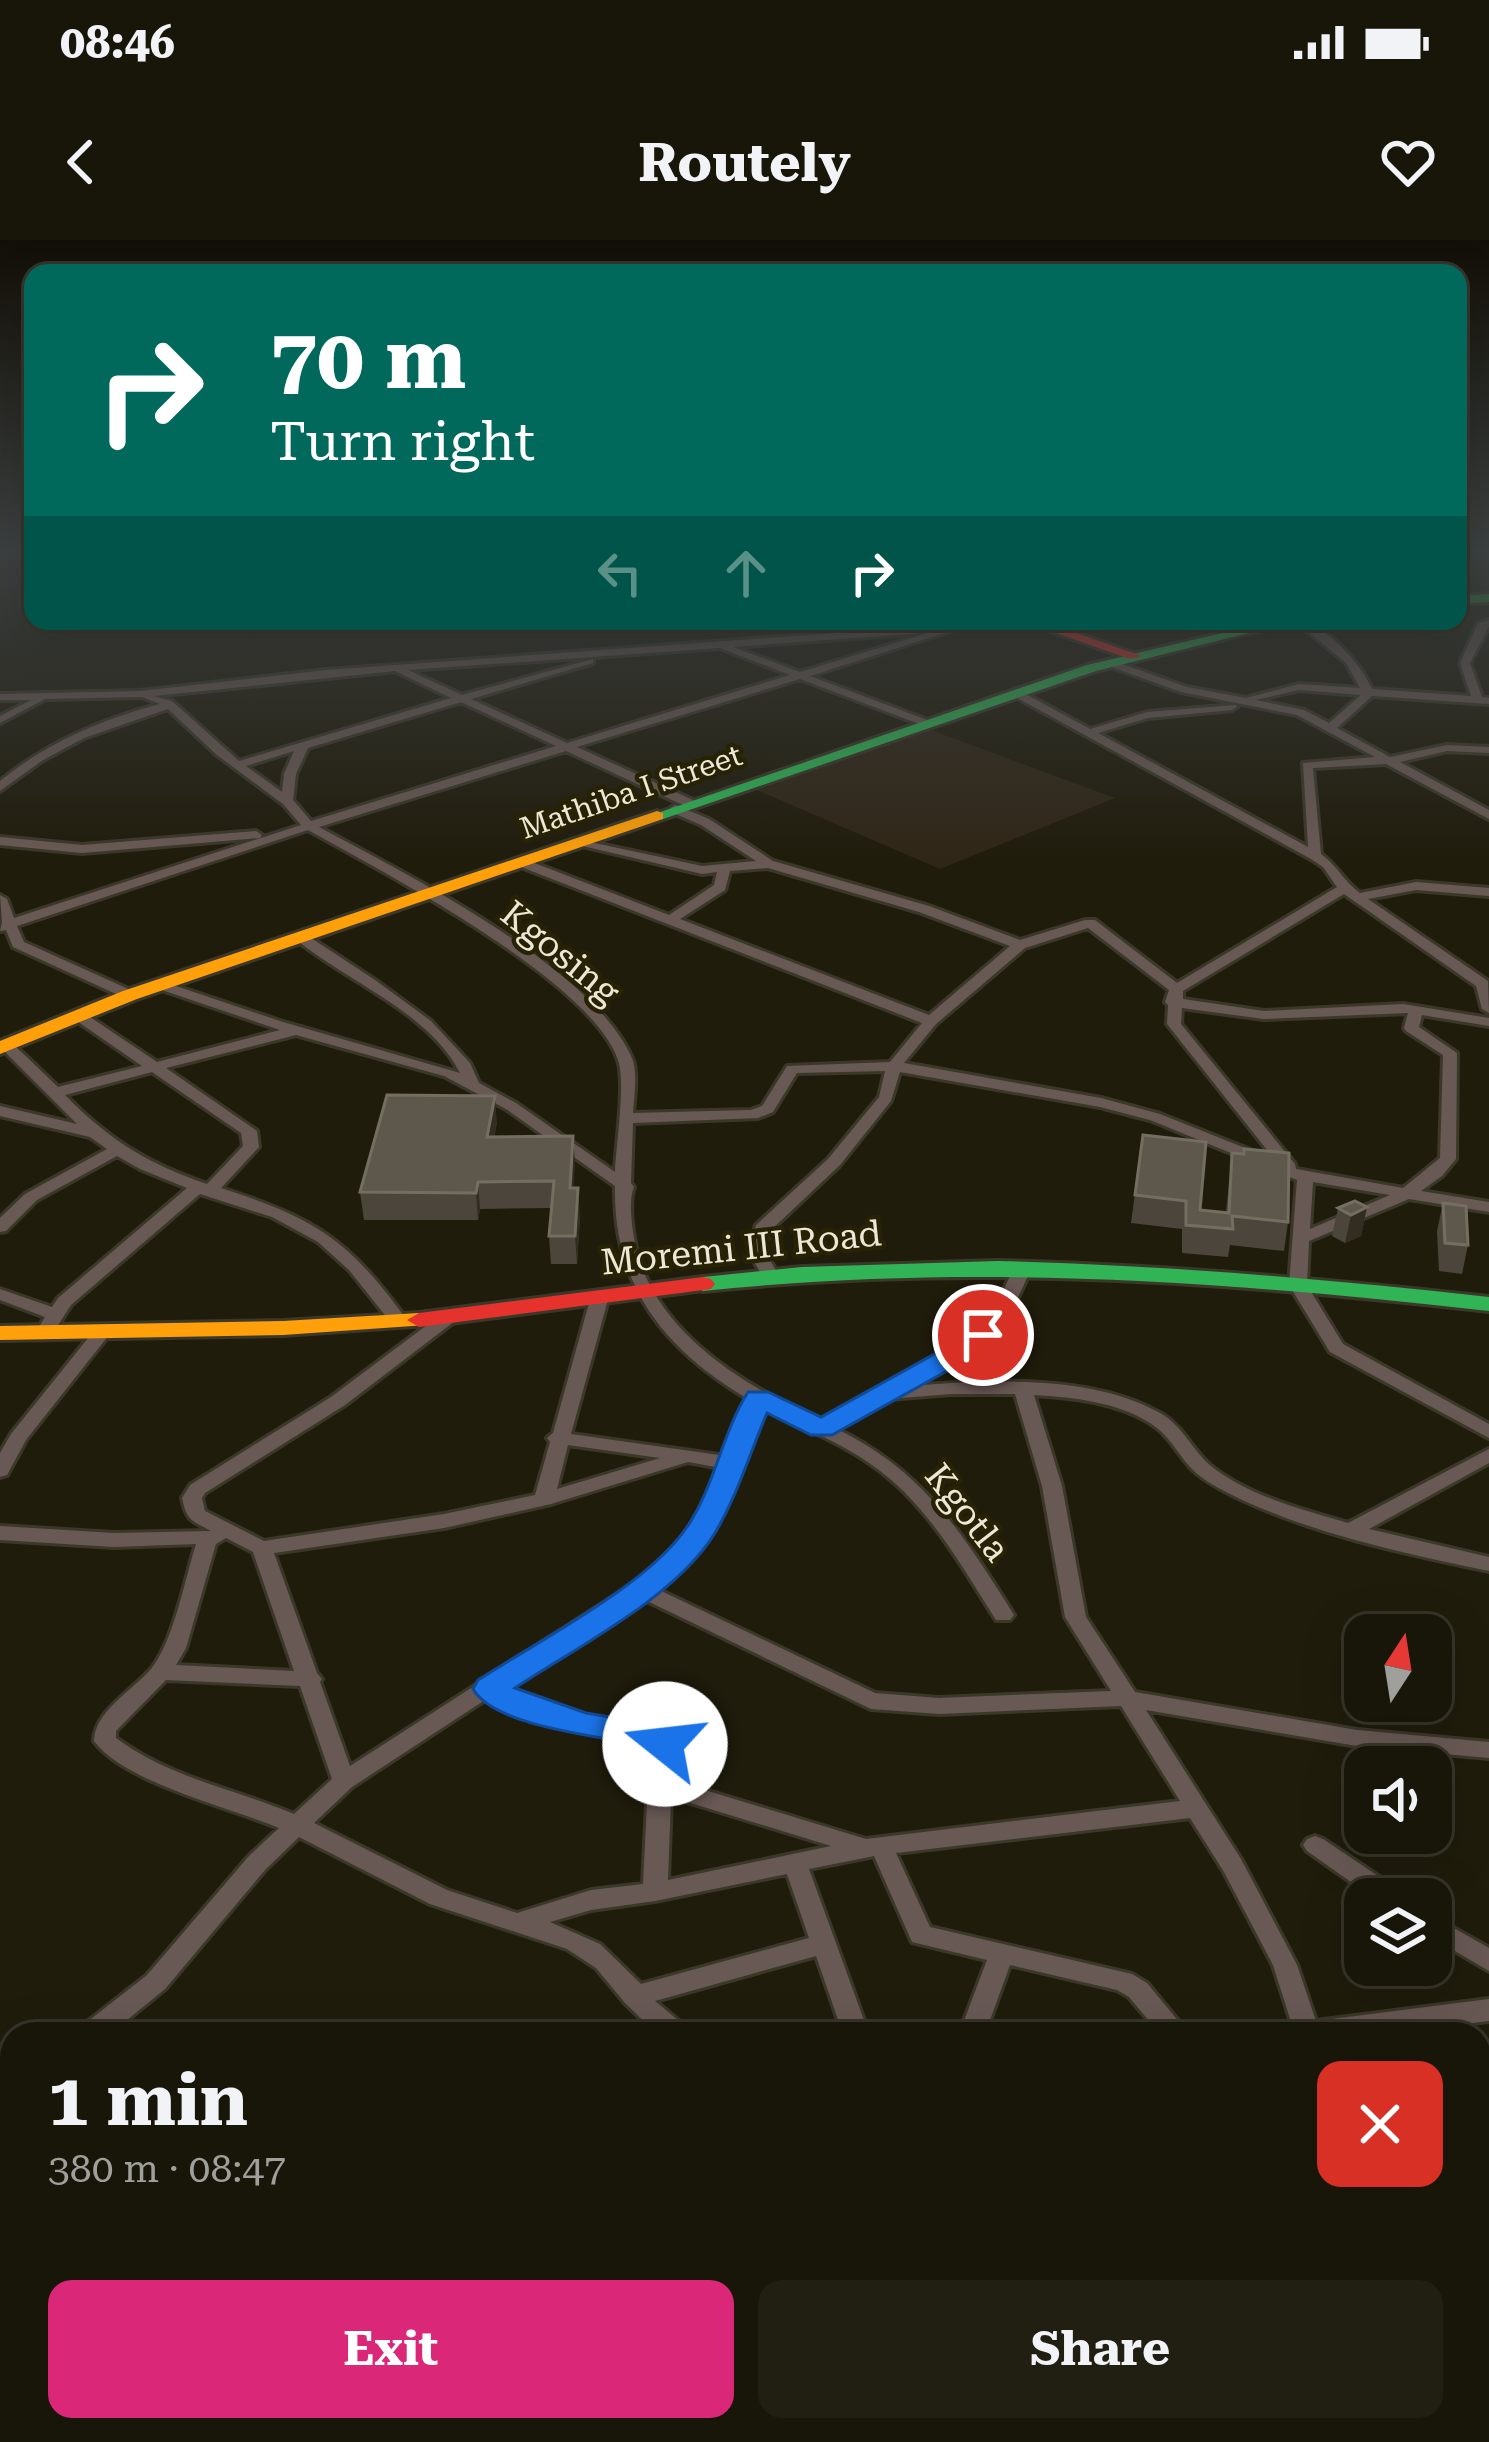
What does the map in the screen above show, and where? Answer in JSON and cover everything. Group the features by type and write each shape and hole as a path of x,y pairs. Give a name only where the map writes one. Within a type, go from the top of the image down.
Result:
{"street":[{"path":"0,698 140,694 569,656"},
{"path":"236,765 610,656"},
{"path":"748,656 926,723"},
{"path":"6,925 290,831 862,656"},
{"path":"1107,656 1110,663 1185,690 1300,712 1489,815"},
{"name":"Mathiba I Street","path":"3,1047 130,995 1135,656"},
{"path":"1345,656 1353,662 1368,694"},
{"path":"1467,656 1464,668 1484,701"},
{"path":"394,668 683,807 769,865 924,909 1020,945"},
{"path":"1240,701 1293,688 1484,701"},
{"path":"0,787 41,755 84,731 169,704 178,691"},
{"path":"1016,693 1327,864 1351,893 1483,984 1489,1010"},
{"path":"140,694 169,704"},
{"path":"1331,727 1368,694"},
{"path":"0,720 44,697"},
{"name":"Kgosing","path":"169,704 236,765 287,801 309,826 507,940 618,1039 627,1063 625,1237 642,1290"},
{"path":"1090,732 1147,715 1268,705"},
{"path":"287,801 290,774 303,745"},
{"path":"1315,856 1304,768 1390,760 1438,749 1489,750"},
{"path":"0,841 82,849 290,831"},
{"path":"576,843 654,863 724,871 769,865"},
{"path":"520,862 931,1022"},
{"path":"670,920 720,887 724,871"},
{"path":"1174,996 1351,893 1416,886 1489,892"},
{"path":"0,899 6,925 28,951 130,995"},
{"path":"769,1274 756,1250 762,1229 833,1162 886,1098 894,1066 931,1022 1020,945 1078,924 1097,925 1174,996 1264,1015 1417,1010 1489,1022"},
{"path":"300,937 394,997 467,1066 472,1084"},
{"path":"161,985 472,1084 626,1187"},
{"path":"1174,996 1174,1024 1301,1176 1298,1285 1322,1327 1345,1355 1489,1432"},
{"path":"1300,1238 1405,1192 1433,1176 1448,1159 1450,1053 1411,1028 1417,1010"},
{"path":"0,1294 49,1323 251,1147 249,1131 79,1016"},
{"path":"54,1093 158,1070 296,1030"},
{"path":"3,1047 117,1150 202,1191 283,1216 326,1239 364,1275 398,1320"},
{"path":"628,1118 753,1115 768,1108 793,1070 894,1066 1128,1108 1301,1176 1489,1207"},
{"path":"0,1111 95,1133"},
{"path":"0,1227 31,1197 117,1150"},
{"path":"821,1428 889,1393 997,1326 1023,1267"},
{"name":"Moremi III Road","path":"0,1333 49,1323 103,1331 449,1317 769,1274 1023,1267 1298,1285 1489,1304"},
{"name":"Kgotla","path":"642,1290 693,1348 758,1398 821,1428 900,1477 968,1559 1003,1616"},
{"path":"544,1498 600,1296"},
{"path":"220,1537 196,1515 192,1498 197,1489 338,1401 449,1317"},
{"path":"0,1471 18,1438 103,1331"},
{"path":"889,1393 1023,1390 1081,1396 1145,1413 1175,1430 1208,1474 1230,1486 1352,1530 1489,1564"},
{"path":"1023,1390 1067,1555 1070,1600 1124,1698 1197,1808 1285,1965 1299,2022"},
{"path":"106,2022 156,1982 294,1824 344,1781 640,1589 700,1532 758,1398"},
{"path":"557,1438 730,1463"},
{"path":"1352,1530 1489,1455"},
{"path":"0,1533 113,1540 220,1537 262,1548 385,1532 544,1498 687,1456"},
{"path":"220,1537 175,1648 160,1672 105,1729 104,1741 146,1766 294,1824 464,1907 522,1921 604,1956 655,2022"},
{"path":"262,1548 344,1781"},
{"path":"640,1589 698,1614 819,1680 871,1701 939,1706 1124,1698 1357,1738 1489,1750"},
{"path":"160,1672 311,1679"},
{"path":"489,1689 522,1706 586,1725 662,1738 655,1892"},
{"path":"660,1785 874,1847 921,1935 1132,1986 1165,2022"},
{"path":"522,1921 591,1900 655,1892 874,1847 1197,1808"},
{"path":"1315,1845 1363,1878"},
{"path":"795,1863 852,2022"},
{"path":"1452,1938 1489,1961"},
{"path":"634,1996 824,1944"},
{"path":"977,2022 1001,1957"},
{"path":"1391,2022 1489,2010"}],"shaded area":[{"path":"931,730 1115,798 940,869 757,790"}],"building":[{"path":"387,1095 495,1096 487,1137 573,1136 570,1188 578,1188 575,1236 549,1236 554,1181 478,1182 476,1193 360,1192"},
{"path":"1143,1135 1206,1142 1200,1210 1229,1213 1232,1153 1244,1154 1244,1149 1289,1153 1288,1222 1232,1216 1233,1229 1186,1225 1186,1201 1135,1195"},
{"path":"1355,1201 1367,1207 1351,1215 1338,1208"},
{"path":"1443,1203 1466,1206 1468,1245 1445,1243"}],"traffic: fast":[{"path":"657,816 1092,668 1144,656"},
{"path":"703,1284 802,1274 998,1267 1293,1283 1489,1304"}],"traffic: slow":[{"path":"0,1048 130,995 657,816"},
{"path":"0,1333 283,1328 419,1320"}],"traffic: jam":[{"path":"419,1320 703,1284"}],"route":[{"path":"665,1744 658,1736 586,1725 522,1706 489,1689 640,1589 679,1556 700,1532 758,1398 821,1428 961,1352 983,1335"}]}
